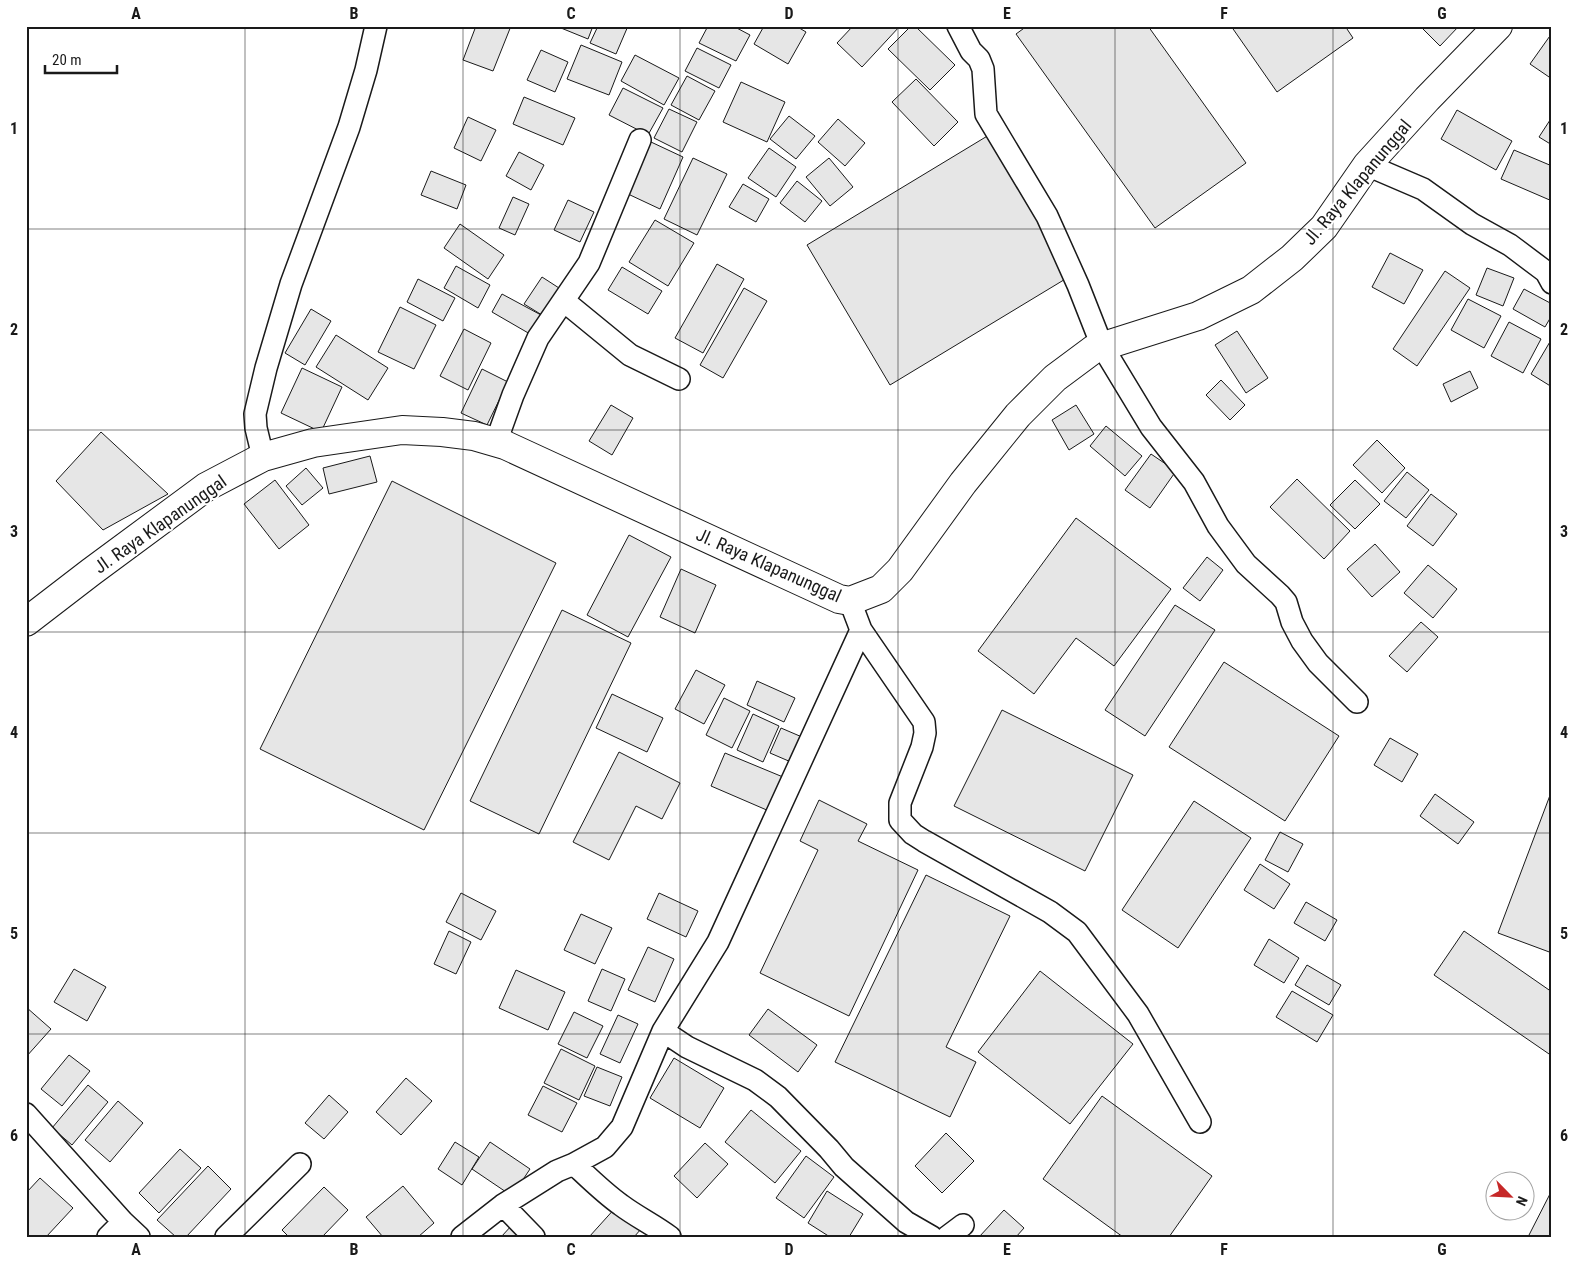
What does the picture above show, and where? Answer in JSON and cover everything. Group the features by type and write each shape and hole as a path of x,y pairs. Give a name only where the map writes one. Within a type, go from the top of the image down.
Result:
{"street":[{"path":"263,457 256,428 256,414 266,368 291,284 349,127 370,55 376,26"},
{"path":"958,26 970,50 979,59 981,64 986,114 1047,216 1078,285 1102,346 1152,427 1194,482 1218,526 1246,564 1286,602 1292,622 1302,641 1318,663 1357,702"},
{"name":"Jl. Raya Klapanunggal","path":"26,622 206,487 263,457 313,442 402,430 474,436 496,442 537,458 839,599 850,601 881,589 900,570 963,482 1018,415 1055,378 1094,349 1198,316 1251,290 1292,258 1324,227 1367,165 1427,98 1498,26"},
{"path":"496,442 513,395 538,338 589,263 640,140"},
{"path":"1367,165 1423,189 1472,224 1510,245 1546,272 1552,283"},
{"path":"564,301 630,355 679,379"},
{"path":"850,601 861,630 924,722 925,733 922,747 900,803 900,820 913,834 1050,912 1076,932 1138,1014 1200,1122"},
{"path":"462,1237 503,1205 557,1170 574,1164 605,1147 622,1127 663,1032 718,942 861,630"},
{"path":"663,1032 687,1047 755,1080 778,1097 844,1167 906,1222 932,1237"},
{"path":"26,1114 116,1229 139,1237"},
{"path":"226,1237 300,1164"},
{"path":"574,1164 602,1191 622,1206 652,1223 670,1237"},
{"path":"503,1205 534,1237"}],"building":[{"path":"476,26 511,26 493,71 463,60"},
{"path":"562,26 593,26 588,39 561,28"},
{"path":"598,26 628,26 616,54 590,43"},
{"path":"708,26 733,26 750,35 736,61 699,43"},
{"path":"764,26 796,26 806,32 788,64 754,44"},
{"path":"853,26 900,26 862,67 837,43"},
{"path":"911,26 915,26 955,65 930,90 888,49"},
{"path":"1027,26 1148,26 1246,163 1155,228 1016,34"},
{"path":"1231,26 1345,26 1353,38 1277,92"},
{"path":"1420,26 1459,26 1440,46"},
{"path":"1552,33 1552,79 1530,64"},
{"path":"581,45 622,62 609,95 567,79"},
{"path":"697,48 731,65 719,88 685,71"},
{"path":"541,50 568,62 555,92 527,80"},
{"path":"635,55 679,78 664,105 621,81"},
{"path":"687,76 715,91 699,120 671,105"},
{"path":"916,79 958,122 934,146 892,102"},
{"path":"741,82 785,102 767,142 723,122"},
{"path":"623,88 663,108 648,135 609,115"},
{"path":"524,97 575,118 563,145 513,124"},
{"path":"669,109 697,122 682,152 654,138"},
{"path":"1457,110 1512,141 1496,170 1441,139"},
{"path":"789,116 815,136 796,159 770,139"},
{"path":"468,117 496,130 481,161 454,148"},
{"path":"1552,117 1552,145 1539,137"},
{"path":"838,119 865,143 845,166 818,142"},
{"path":"989,135 1072,275 890,385 807,245"},
{"path":"651,142 683,157 660,209 628,194"},
{"path":"769,148 796,167 776,197 748,178"},
{"path":"1514,150 1552,166 1552,201 1501,179"},
{"path":"519,152 544,165 531,190 506,176"},
{"path":"693,158 727,174 697,235 664,219"},
{"path":"829,158 853,187 830,206 806,177"},
{"path":"431,171 466,185 457,209 421,195"},
{"path":"797,181 822,201 805,222 780,203"},
{"path":"743,184 769,199 756,222 729,207"},
{"path":"513,197 529,204 515,235 499,228"},
{"path":"568,200 594,212 580,242 554,230"},
{"path":"655,220 694,243 668,286 629,262"},
{"path":"460,224 504,255 488,279 444,248"},
{"path":"1390,253 1423,270 1404,304 1372,287"},
{"path":"717,264 744,279 703,353 675,338"},
{"path":"456,266 490,285 478,308 444,288"},
{"path":"622,267 662,291 648,314 608,290"},
{"path":"1487,268 1514,278 1503,306 1476,295"},
{"path":"1445,271 1470,288 1417,366 1393,349"},
{"path":"542,277 559,288 542,315 524,304"},
{"path":"418,279 455,298 443,321 407,302"},
{"path":"744,288 767,301 723,378 700,365"},
{"path":"1524,289 1552,304 1552,315 1545,327 1513,309"},
{"path":"502,294 541,315 530,334 492,312"},
{"path":"1468,299 1501,316 1484,348 1451,330"},
{"path":"400,307 436,325 414,369 378,352"},
{"path":"311,309 331,321 305,365 285,353"},
{"path":"1509,322 1541,339 1523,373 1491,356"},
{"path":"464,329 491,343 468,390 440,376"},
{"path":"1237,331 1268,378 1246,393 1215,345"},
{"path":"336,335 388,368 368,400 316,367"},
{"path":"1552,341 1552,387 1531,374"},
{"path":"302,368 342,387 321,432 281,413"},
{"path":"482,369 508,382 487,425 461,413"},
{"path":"1470,371 1478,388 1451,402 1443,384"},
{"path":"1221,380 1245,405 1230,420 1206,395"},
{"path":"611,405 633,418 612,455 589,441"},
{"path":"1076,405 1094,434 1069,450 1052,420"},
{"path":"1106,426 1142,456 1125,476 1090,446"},
{"path":"101,432 168,494 103,530 56,481"},
{"path":"1377,440 1405,468 1382,493 1353,465"},
{"path":"1151,454 1176,471 1150,508 1125,490"},
{"path":"370,456 377,482 329,494 323,468"},
{"path":"306,468 323,488 302,505 286,486"},
{"path":"1407,472 1429,490 1406,518 1384,501"},
{"path":"1297,479 1350,531 1324,559 1270,507"},
{"path":"275,480 309,525 279,549 244,504"},
{"path":"1355,480 1380,504 1355,529 1330,505"},
{"path":"392,481 556,563 424,830 260,749"},
{"path":"1431,494 1457,514 1433,546 1407,526"},
{"path":"1076,518 1171,589 1114,666 1076,638 1034,694 978,651"},
{"path":"629,535 671,557 628,637 587,615"},
{"path":"1375,544 1400,572 1372,597 1347,569"},
{"path":"1207,557 1223,570 1200,601 1183,588"},
{"path":"1428,565 1457,589 1433,618 1404,593"},
{"path":"681,569 716,585 695,633 660,617"},
{"path":"1175,605 1215,630 1145,736 1105,710"},
{"path":"562,610 631,643 539,834 470,801"},
{"path":"1421,622 1438,637 1407,672 1389,656"},
{"path":"1224,662 1339,736 1285,821 1169,747"},
{"path":"696,670 725,685 704,724 675,709"},
{"path":"757,681 795,698 784,722 747,705"},
{"path":"612,694 663,718 647,752 596,728"},
{"path":"724,698 750,711 732,748 706,735"},
{"path":"1002,710 1133,775 1085,871 954,806"},
{"path":"753,714 779,726 763,762 737,750"},
{"path":"781,728 809,740 798,765 770,753"},
{"path":"1390,738 1418,754 1402,782 1374,765"},
{"path":"619,752 680,783 662,819 636,806 609,860 573,842"},
{"path":"725,753 783,777 769,811 711,786"},
{"path":"1552,790 1552,953 1498,933"},
{"path":"1435,794 1474,822 1458,844 1420,816"},
{"path":"819,800 867,824 858,841 918,870 849,1016 760,973 818,850 800,841"},
{"path":"1194,801 1251,838 1178,948 1122,910"},
{"path":"1280,832 1303,844 1288,872 1265,860"},
{"path":"1260,864 1290,884 1274,909 1244,890"},
{"path":"926,875 1010,916 946,1047 976,1062 950,1117 835,1062"},
{"path":"461,893 496,911 481,940 446,922"},
{"path":"659,893 698,911 686,937 647,919"},
{"path":"1306,902 1337,920 1325,941 1294,923"},
{"path":"581,914 612,928 595,964 564,950"},
{"path":"449,931 471,942 456,974 434,964"},
{"path":"1464,931 1552,992 1552,1056 1434,975"},
{"path":"1269,939 1299,958 1284,983 1254,965"},
{"path":"648,947 674,959 655,1002 628,990"},
{"path":"1307,965 1341,985 1329,1005 1295,985"},
{"path":"74,969 106,987 87,1021 54,1002"},
{"path":"602,969 625,979 611,1011 588,1001"},
{"path":"516,970 565,992 548,1030 499,1008"},
{"path":"1040,971 1133,1044 1070,1124 978,1052"},
{"path":"1292,991 1333,1015 1317,1042 1276,1017"},
{"path":"26,1007 51,1029 26,1057"},
{"path":"768,1009 817,1045 798,1072 749,1035"},
{"path":"574,1012 603,1026 587,1058 558,1044"},
{"path":"618,1015 638,1024 620,1063 600,1054"},
{"path":"561,1049 595,1066 579,1100 544,1083"},
{"path":"69,1055 90,1071 62,1106 41,1089"},
{"path":"674,1058 724,1088 700,1128 650,1098"},
{"path":"597,1067 622,1077 610,1106 584,1096"},
{"path":"406,1078 432,1101 401,1135 376,1112"},
{"path":"88,1085 108,1102 72,1145 52,1128"},
{"path":"543,1086 577,1103 562,1132 528,1115"},
{"path":"329,1095 348,1112 324,1139 305,1123"},
{"path":"1102,1096 1212,1176 1169,1237 1123,1237 1043,1179"},
{"path":"118,1101 143,1123 110,1162 85,1140"},
{"path":"751,1110 801,1151 775,1183 725,1142"},
{"path":"946,1133 974,1161 942,1193 915,1166"},
{"path":"455,1142 479,1157 462,1185 438,1169"},
{"path":"490,1142 530,1169 512,1196 472,1169"},
{"path":"705,1143 728,1164 697,1198 674,1176"},
{"path":"180,1149 201,1168 159,1213 139,1193"},
{"path":"806,1156 834,1177 804,1218 776,1198"},
{"path":"208,1166 231,1189 186,1237 176,1237 157,1220"},
{"path":"40,1178 73,1208 46,1237 29,1237 26,1234 26,1193"},
{"path":"403,1186 434,1223 418,1237 383,1237 366,1217"},
{"path":"324,1187 348,1210 322,1237 289,1237 282,1230"},
{"path":"1552,1190 1552,1237 1528,1237"},
{"path":"827,1191 863,1214 849,1237 830,1237 808,1223"},
{"path":"617,1206 641,1229 634,1237 589,1237"},
{"path":"1004,1210 1024,1228 1016,1237 979,1237"},
{"path":"513,1224 527,1237 501,1237"}]}
